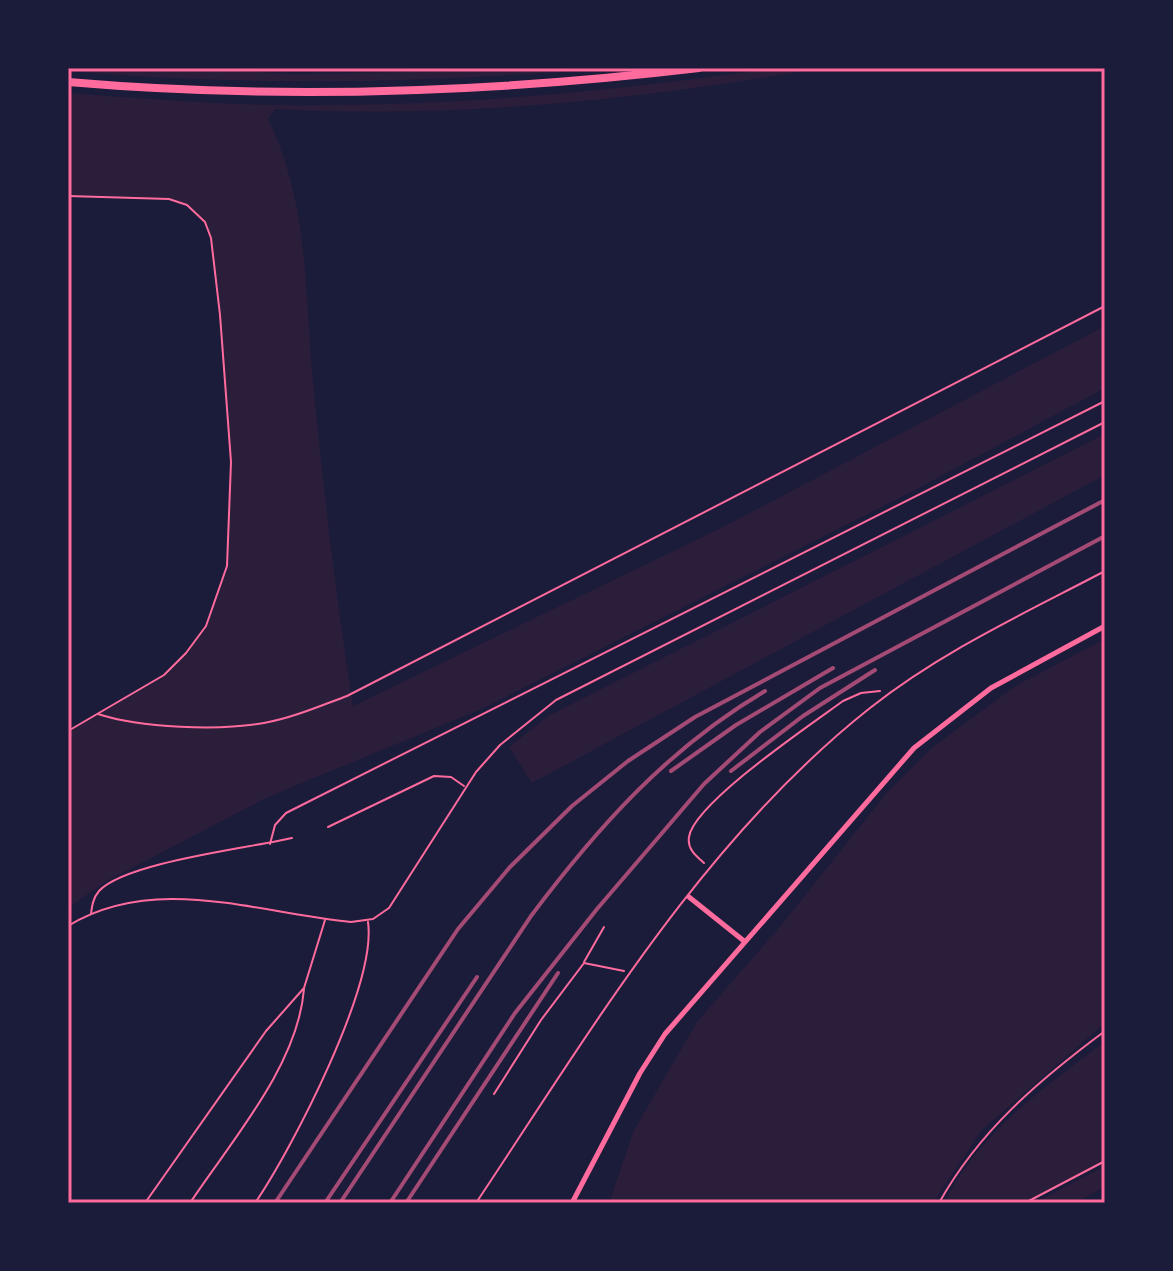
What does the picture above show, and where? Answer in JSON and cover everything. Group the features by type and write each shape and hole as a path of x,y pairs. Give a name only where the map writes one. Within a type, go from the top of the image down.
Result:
{"main road":[{"path":"68,82 203,91 406,92 527,86 699,68"}],"street":[{"path":"572,1203 658,1043 882,781 928,735 991,688 1105,626"},
{"path":"689,897 744,941"}],"lane":[{"path":"270,844 275,825 286,813 1105,401"},
{"path":"68,926 91,914 130,901 158,898 326,919 367,921 394,902 465,786 500,745 556,700 1105,422"},
{"path":"476,1203 630,973 710,870 800,771 893,691 972,641 1105,571"},
{"path":"328,827 434,776 451,777 465,786"},
{"path":"91,914 98,892 122,878 162,865 292,838"},
{"path":"190,1203 282,1063 300,1023 304,988 326,919"},
{"path":"255,1203 286,1156 317,1092 366,962 367,921"},
{"path":"145,1203 258,1041 304,988"},
{"path":"939,1203 963,1162 992,1127 1058,1066 1105,1031"}],"path":[{"path":"237,68 405,68"},
{"path":"68,196 169,199 187,205 205,222 215,269 229,418 228,558 216,603 199,636 176,665 68,731"},
{"path":"98,714 137,724 248,725 303,712 347,696 1105,306"},
{"path":"710,870 692,851 689,840 695,824 708,809 751,770 843,701 861,693 893,691"},
{"path":"494,1094 584,963 604,927"},
{"path":"584,963 630,973"},
{"path":"1025,1203 1105,1161"}],"shaded area":[{"path":"68,68 182,68 295,74 612,68 408,80 272,81 136,76 68,71"},
{"path":"775,68 820,68 617,98 480,109 275,109 268,119 282,152 299,219 322,471 353,706 721,528 1105,326 1105,388 915,490 484,708 268,797 107,881 68,908 68,731 164,675 206,626 227,566 231,462 220,315 208,226 187,205 169,199 68,196 68,93 253,104 404,103 590,91"},
{"path":"1105,434 1105,475 532,783 509,747 548,716"},
{"path":"1105,639 1105,1023 981,1131 933,1203 609,1203 634,1130 697,1022 783,923 885,795 933,747 1017,685"},
{"path":"1105,1041 1105,1161 1025,1203 944,1203 975,1154 994,1133 1036,1094"},
{"path":"1105,1166 1105,1187 1074,1203 1034,1203"}],"railway":[{"path":"275,1203 458,929 510,867 572,806 628,761 695,717 1105,500"},
{"path":"390,1203 515,1013 597,909 704,784 760,732 820,688 1105,536"},
{"path":"671,771 736,725 833,668"},
{"path":"731,771 803,716 875,670"},
{"path":"340,1203 531,916 582,852 608,821 666,764 730,713 765,691"},
{"path":"406,1203 558,973"},
{"path":"325,1203 477,977"}]}
